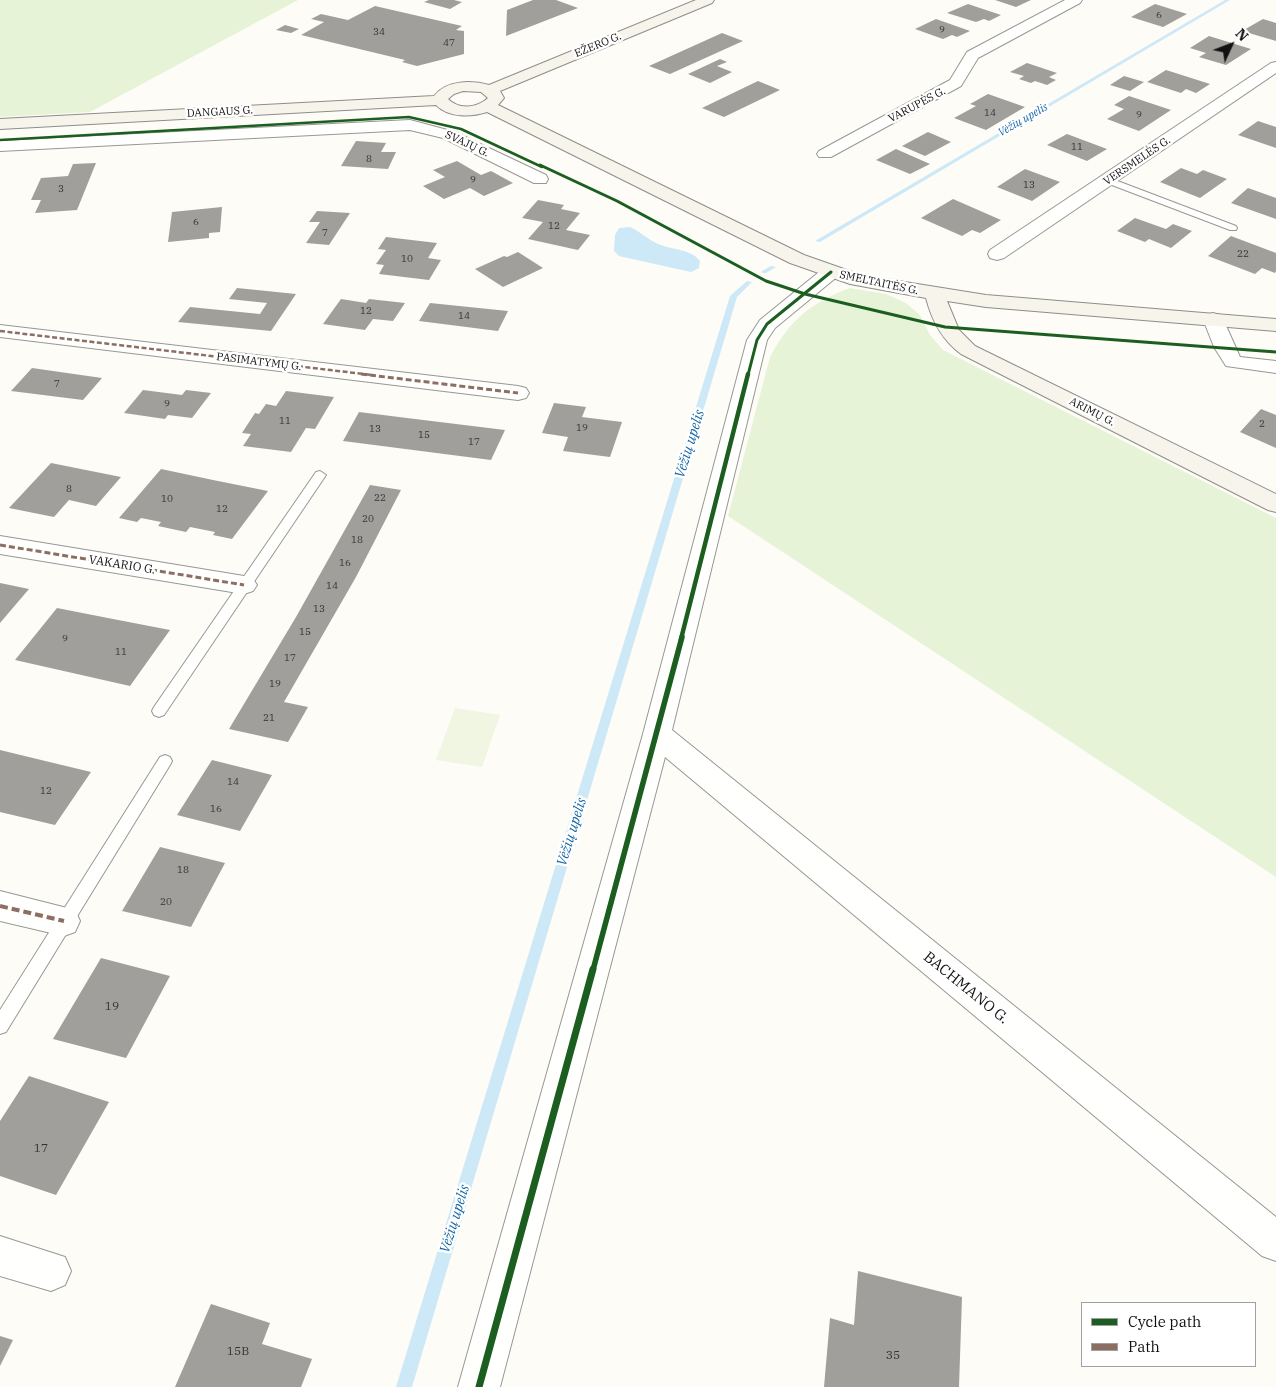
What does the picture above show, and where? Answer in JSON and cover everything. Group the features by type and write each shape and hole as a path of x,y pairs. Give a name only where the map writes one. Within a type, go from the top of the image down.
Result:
{"main road":[{"name":"EŽERO G.","path":"440,100 449,108 469,110 489,98 707,0"},
{"path":"440,100 446,92 472,86 489,98"},
{"name":"SMELTAITĖS G.","path":"489,98 796,259 857,280 986,301 1276,325"},
{"name":"DANGAUS G.","path":"0,124 440,100"},
{"name":"ARIMŲ G.","path":"934,294 945,326 958,344 1276,504"}],"street":[{"name":"VARUPĖS G.","path":"825,154 956,83 972,55 1075,0"},
{"name":"VERSMELĖS G.","path":"997,254 1276,66"},
{"name":"SVAJŲ G.","path":"0,146 410,125 449,135 540,179"},
{"path":"479,1387 657,734 757,340 767,324 831,272"},
{"path":"1214,319 1224,348 1233,362 1276,367"},
{"name":"PASIMATYMŲ G.","path":"0,331 518,392"},
{"name":"VAKARIO G.","path":"0,545 244,585"},
{"name":"BACHMANO G.","path":"657,734 1276,1242"},
{"path":"0,906 64,921"},
{"path":"0,1256 51,1271"}],"lane":[{"path":"1107,180 1233,228"},
{"path":"159,711 320,475"},
{"path":"0,1026 165,760"}],"green space":[{"path":"0,0 298,0 90,112 0,117"},
{"path":"850,288 886,294 906,303 920,315 930,335 943,350 1276,518 1276,877 728,516 770,357 785,333 802,314 823,300"},
{"path":"455,708 500,715 482,767 436,760"}],"water":[{"path":"630,227 666,247 692,254 700,261 699,268 691,272 619,256 614,251 615,235 619,228"}],"building":[{"path":"429,0 454,0 462,2 450,9 424,2"},
{"path":"533,0 556,0 578,8 506,36 507,10"},
{"path":"995,0 1031,0 1016,7"},
{"path":"968,4 1001,15 989,21 984,19 976,22 947,13"},
{"path":"1155,4 1187,14 1163,27 1131,17"},
{"path":"375,6 462,26 456,30 464,31 464,54 417,66 402,62 405,60 301,35 324,22 311,19 321,14 348,20"},
{"path":"936,19 970,31 957,37 952,35 943,39 915,29"},
{"path":"1263,19 1276,23 1276,41 1242,31"},
{"path":"285,25 299,29 291,33 276,30"},
{"path":"722,33 743,41 670,74 649,66"},
{"path":"1209,36 1251,49 1226,65 1199,57 1206,53 1190,48"},
{"path":"720,59 727,62 717,66 732,72 710,83 688,74"},
{"path":"1027,63 1057,73 1049,77 1056,80 1047,85 1035,81 1031,83 1019,79 1024,76 1010,72"},
{"path":"1166,70 1210,84 1196,93 1186,89 1181,93 1147,82"},
{"path":"1124,76 1144,82 1130,91 1110,85"},
{"path":"758,81 780,90 724,117 702,108"},
{"path":"988,94 1025,107 986,130 954,118 976,106 970,104"},
{"path":"1129,96 1171,110 1139,131 1107,119 1124,109 1114,105"},
{"path":"1258,121 1276,127 1276,148 1238,135"},
{"path":"928,132 951,142 925,156 902,146"},
{"path":"1067,134 1107,149 1087,161 1047,145"},
{"path":"356,141 386,143 381,152 396,152 388,169 341,166"},
{"path":"896,149 930,164 910,174 876,160"},
{"path":"457,161 481,175 491,171 513,183 484,196 470,188 444,199 423,186 445,177 433,170"},
{"path":"96,163 77,210 35,213 41,200 31,200 41,178 68,176 73,164"},
{"path":"1181,168 1197,174 1203,170 1227,179 1200,198 1160,182"},
{"path":"1025,169 1060,182 1032,201 997,187"},
{"path":"1248,188 1276,198 1276,219 1231,203"},
{"path":"953,199 1001,220 980,233 972,230 962,236 921,218"},
{"path":"538,200 564,205 561,209 580,213 566,230 590,235 578,250 528,239 543,222 522,218"},
{"path":"222,207 220,232 209,233 209,238 168,242 172,212"},
{"path":"317,211 350,213 329,245 306,243 320,222 309,222"},
{"path":"1135,218 1166,229 1173,224 1192,231 1171,248 1149,239 1145,242 1117,231"},
{"path":"1231,236 1276,253 1275,273 1262,268 1255,274 1208,256"},
{"path":"386,237 437,243 428,258 441,260 429,280 379,274 384,265 376,264 386,250 378,249"},
{"path":"518,252 543,268 503,287 475,269 504,256 507,257"},
{"path":"237,288 296,294 271,331 178,322 190,307 260,314 267,303 229,299"},
{"path":"341,299 366,303 369,299 405,303 393,321 373,319 365,330 323,324"},
{"path":"430,303 508,311 498,331 419,321"},
{"path":"32,368 102,378 83,400 11,391"},
{"path":"143,390 182,395 186,390 211,393 192,418 168,415 165,419 124,413"},
{"path":"286,391 334,397 315,429 306,428 291,452 243,446 251,434 242,433 255,413 259,414 266,404 276,406"},
{"path":"554,403 586,407 582,417 622,422 610,457 563,451 568,437 542,433"},
{"path":"1261,409 1276,415 1276,448 1240,432"},
{"path":"359,412 505,430 491,460 343,441"},
{"path":"51,463 121,477 96,506 69,500 54,517 9,508"},
{"path":"161,469 268,491 232,539 213,535 215,532 190,527 186,532 158,526 161,522 141,518 137,522 119,518"},
{"path":"370,485 401,490 356,577 284,702 308,707 288,742 229,729 296,617"},
{"path":"0,583 29,589 0,623"},
{"path":"57,608 170,630 130,686 15,660"},
{"path":"0,750 91,772 55,825 0,812"},
{"path":"212,760 272,775 240,831 177,815"},
{"path":"160,847 225,863 191,927 122,911"},
{"path":"101,958 170,976 126,1058 53,1039"},
{"path":"29,1076 109,1102 56,1195 0,1176 0,1121"},
{"path":"858,1271 962,1297 959,1387 824,1387 830,1318 854,1325"},
{"path":"211,1304 270,1323 262,1344 312,1359 301,1387 175,1387"},
{"path":"0,1336 13,1340 0,1366"}],"waterway":[{"name":"Vėžių upelis","path":"818,241 1228,0"},
{"name":"Vėžių upelis","path":"764,272 773,267"},
{"name":"Vėžių upelis","path":"404,1387 734,296 749,282"}],"marked path":[{"path":"0,331 518,393"},
{"path":"0,545 244,585"},
{"path":"0,906 64,921"}],"cycle path":[{"path":"0,140 409,117 461,129 617,201 766,281 805,294 945,327 1276,352"},
{"path":"479,1387 657,734 757,340 767,324 831,272"}]}
